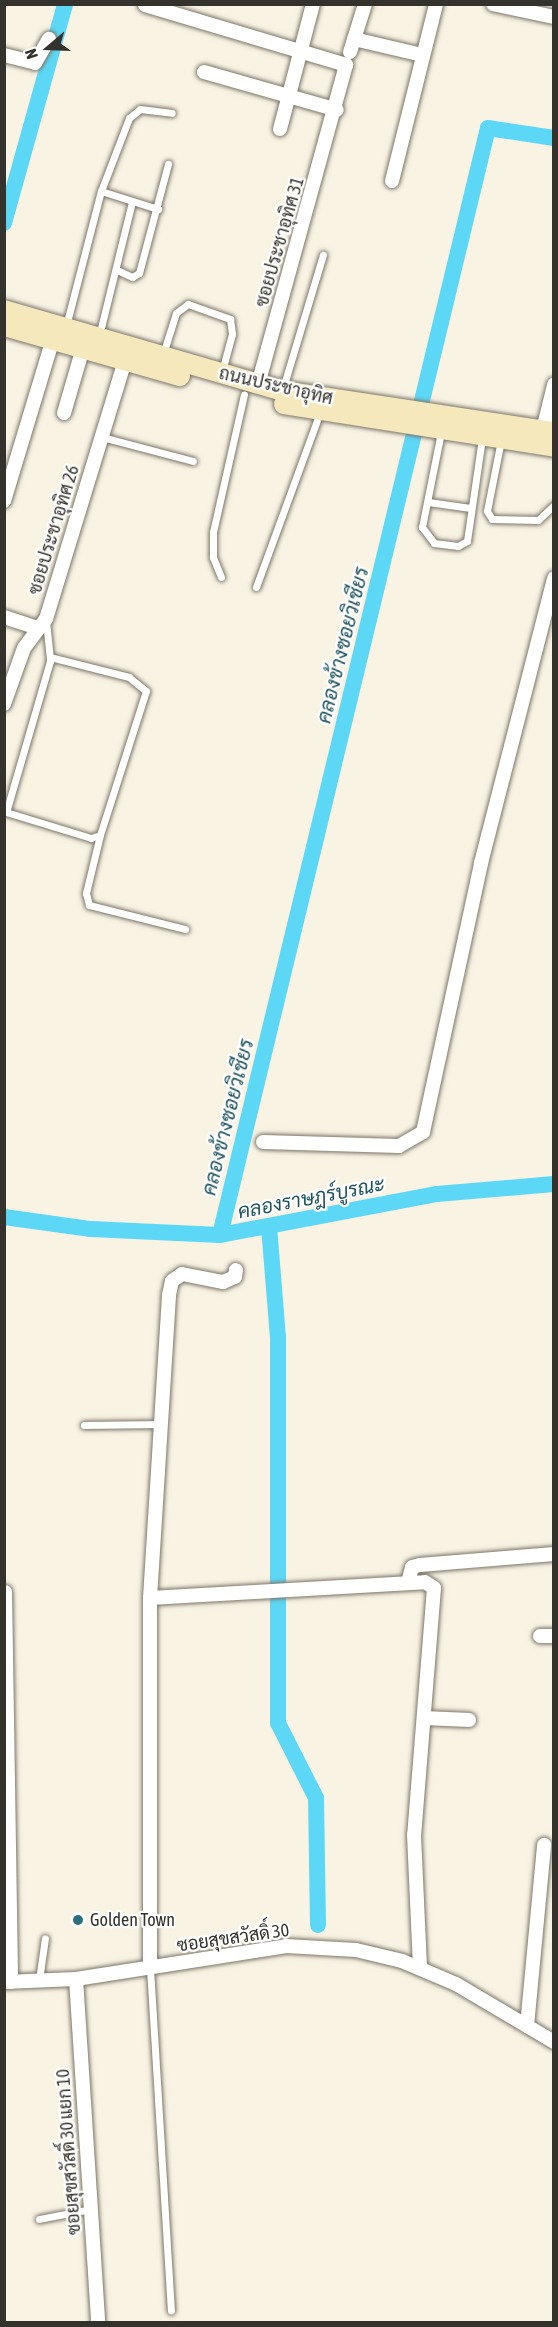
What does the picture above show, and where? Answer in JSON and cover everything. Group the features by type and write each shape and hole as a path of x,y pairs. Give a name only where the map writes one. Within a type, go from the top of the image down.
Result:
{"main road":[{"name":"ถนนประชาอุทิศ","path":"4,310 59,334"},
{"name":"ถนนประชาอุทิศ","path":"4,326 59,334 251,389 320,412 404,420"},
{"name":"ถนนประชาอุทิศ","path":"127,353 163,357 221,375 251,389 282,390 491,439 547,439"},
{"name":"ถนนประชาอุทิศ","path":"430,426 547,439"}],"street":[{"path":"280,129 313,4"},
{"path":"365,4 352,45 422,55"},
{"path":"393,181 436,4"},
{"path":"494,4 554,17"},
{"path":"145,5 301,50"},
{"path":"6,60 35,63 49,39"},
{"name":"ซอยประชาอุทิศ 31","path":"251,389 337,110 345,65 301,50"},
{"path":"204,72 289,94 337,110"},
{"path":"4,501 59,334"},
{"path":"64,413 91,343"},
{"name":"ซอยประชาอุทิศ 26","path":"4,704 42,623 127,353"},
{"path":"547,439 554,385"},
{"path":"263,1142 399,1146 423,1132 481,863 554,578"},
{"path":"4,617 42,623"},
{"path":"150,1968 150,1598 172,1281 182,1274 223,1282 235,1277 236,1270"},
{"path":"408,1583 412,1568 420,1565 554,1554"},
{"path":"150,1598 425,1582 434,1588 437,1602 414,1835 420,1968"},
{"path":"5,1592 8,1982"},
{"path":"425,1718 469,1720"},
{"path":"527,2026 544,1845"},
{"name":"ซอยสุขสวัสดิ์ 30","path":"8,1982 76,1979 286,1946 356,1950 420,1968 554,2042"},
{"name":"ซอยสุขสวัสดิ์ 30 แยก 10","path":"76,1979 98,2322"}],"lane":[{"path":"59,334 101,191 135,111 171,113"},
{"path":"117,270 132,276 139,273 158,209 168,164"},
{"path":"101,191 158,209"},
{"path":"91,343 117,270 132,202"},
{"path":"282,390 323,255"},
{"path":"163,357 178,309 188,304 230,319 232,334 221,375"},
{"path":"221,577 213,557 213,532 251,389"},
{"path":"256,587 320,412"},
{"path":"430,426 428,502 422,527 434,543 458,546 467,541 471,508 491,439"},
{"path":"102,436 193,460"},
{"path":"491,439 487,511 492,519 538,520 554,505"},
{"path":"428,502 471,508"},
{"path":"42,623 50,657 6,812 78,835 100,836"},
{"path":"50,657 129,677 146,690 100,836 87,893 89,905 185,929"},
{"path":"84,1425 161,1424"},
{"path":"39,1980 45,1938"},
{"path":"150,1968 171,2310"},
{"path":"39,2219 91,2209"}],"waterway":[{"path":"4,223 65,4"},
{"name":"คลองข้างซอยวิเชียร","path":"220,1235 488,128 554,138"},
{"name":"คลองราษฎร์บูรณะ","path":"4,1217 91,1229 220,1235 437,1194 554,1184"},
{"path":"269,1226 278,1337 278,1723 316,1798 318,1925"}],"place":[{"name":"Golden Town","path":"78,1920"}]}
